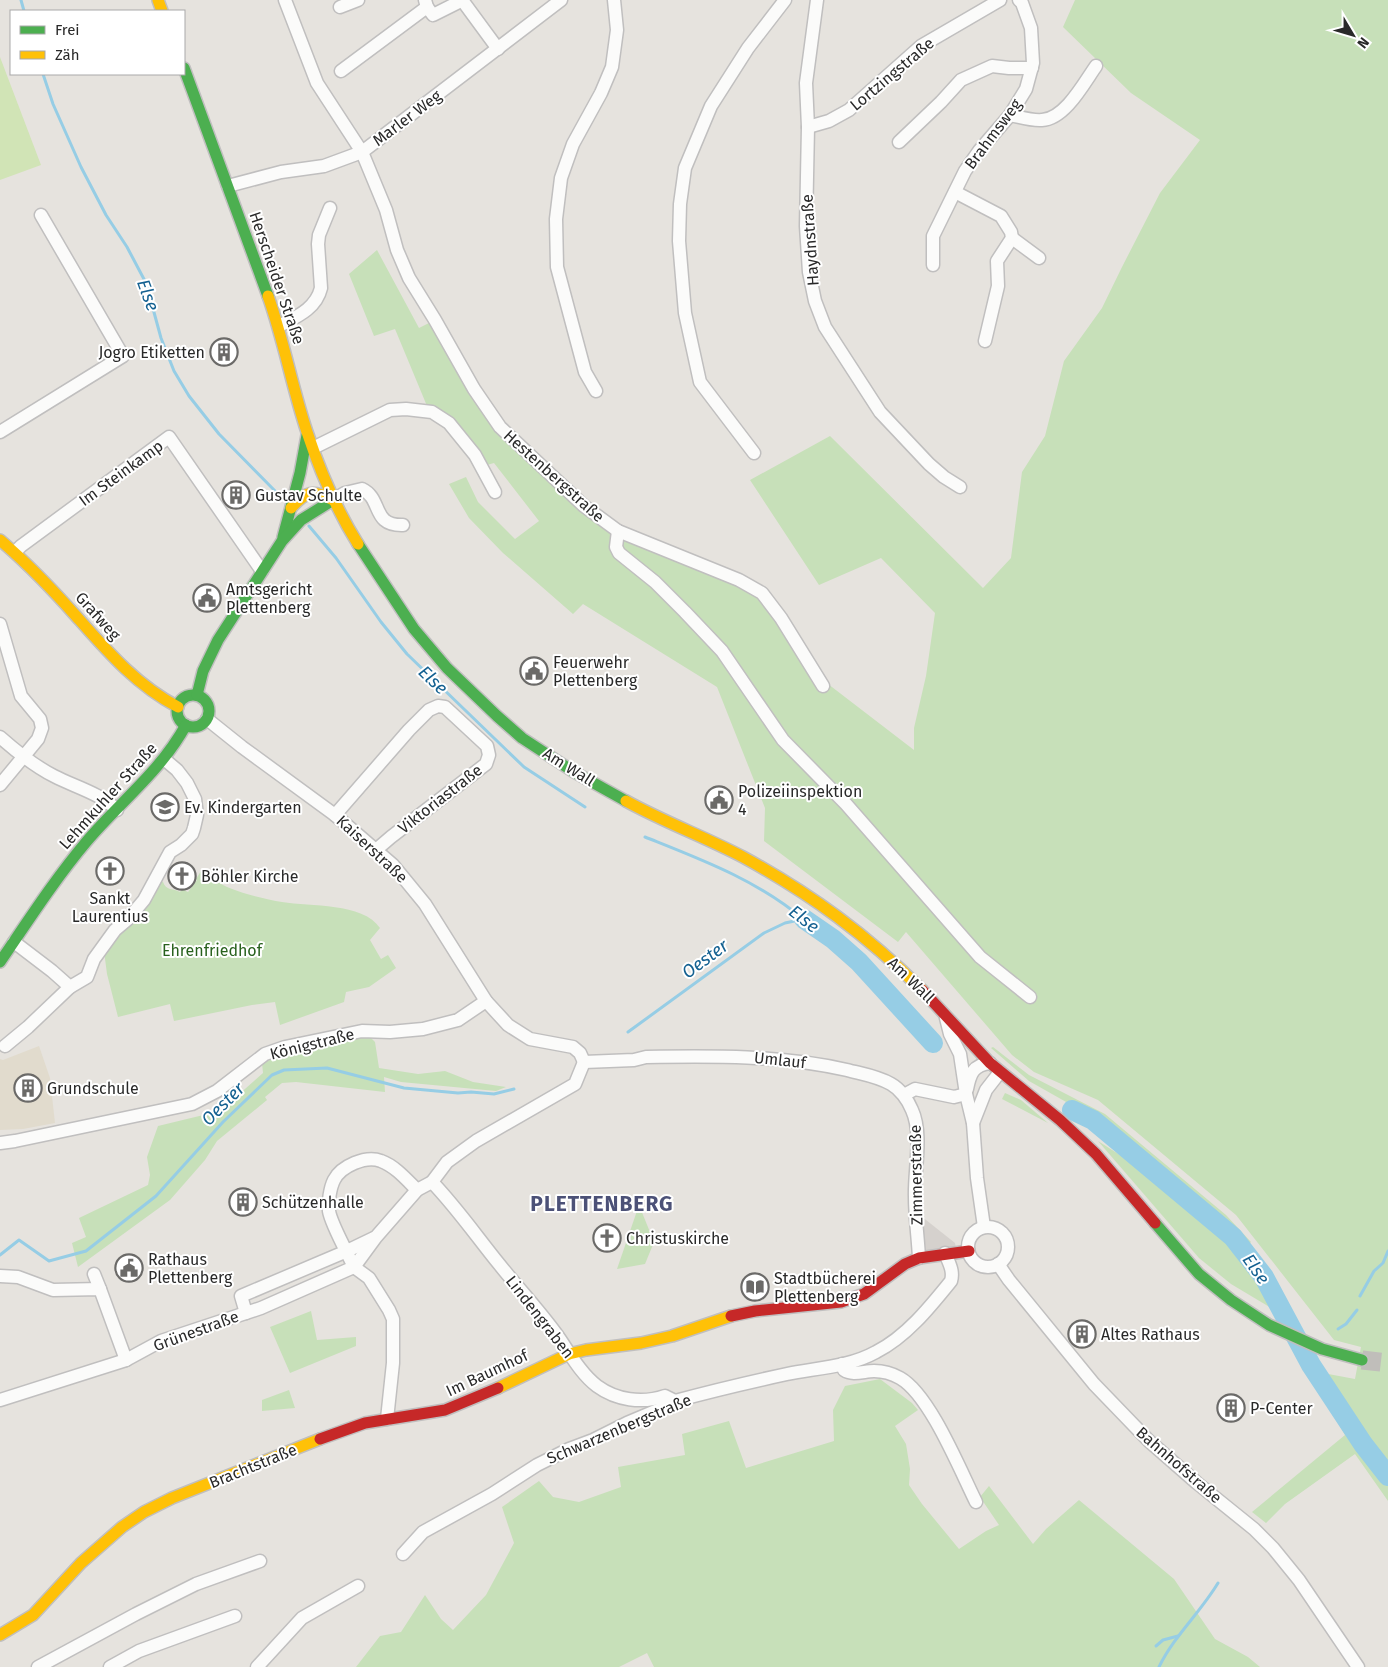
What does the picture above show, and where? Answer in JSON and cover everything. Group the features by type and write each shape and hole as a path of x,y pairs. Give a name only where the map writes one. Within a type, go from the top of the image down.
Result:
{"main road":[{"name":"Herscheider Straße","path":"185,71 279,326 307,432 333,500"},
{"path":"282,541 303,463 307,432"},
{"path":"197,695 203,671 211,652 282,541 301,520 333,500 322,494 312,492 302,496 290,508"},
{"name":"Am Wall","path":"333,500 359,546 414,629 447,668 522,738 595,784 637,807 741,856 804,892 848,923 896,964 990,1063 1060,1120 1096,1154 1199,1274 1231,1300 1269,1325 1322,1349 1362,1360"},
{"name":"Grafweg","path":"0,540 15,552 120,665 145,689 165,702 178,707"},
{"path":"197,695 204,698 208,704 210,712 208,719 198,726 186,725 179,718 179,703 185,697 197,695"},
{"name":"Lehmkuhler Straße","path":"0,962 87,840 142,785 164,759 186,725"},
{"name":"Im Baumhof","path":"387,1419 445,1410 482,1396 569,1354 641,1343 672,1336 724,1318 755,1311 826,1304 854,1298 864,1294 905,1264 919,1258 969,1251"},
{"name":"Brachtstraße","path":"0,1635 27,1620 81,1562 122,1527 144,1512 172,1498 325,1436 365,1423 387,1419"}],"street":[{"name":"Hestenbergstraße","path":"285,0 322,93 362,152 386,210 397,250 409,278 474,389 500,427 584,506 618,531 739,580 762,593 781,618 823,686"},
{"path":"340,6 358,0"},
{"path":"341,71 426,3 433,15 462,0 498,49"},
{"name":"Marler Weg","path":"228,186 281,172 324,166 362,152 561,0"},
{"path":"596,391 585,372 557,267 556,219 561,178 573,144 612,67 617,30 614,0"},
{"path":"754,453 700,382 685,313 679,241 680,204 685,168 711,106 748,48 785,0"},
{"name":"Haydnstraße","path":"817,0 806,83 808,127 806,226 809,272 815,301 825,327 880,412 929,464 944,477 960,486"},
{"name":"Lortzingstraße","path":"808,127 829,121 849,110 921,46 1000,0"},
{"name":"Brahmsweg","path":"932,265 933,236 965,172 979,151 1010,115 1026,89 1034,63 1031,28 1022,3 1019,0"},
{"path":"899,142 961,80 992,66 1032,68"},
{"path":"1010,115 1042,120 1058,115 1096,66"},
{"path":"955,192 1002,216 1011,232 1012,238 997,261 998,286 985,341"},
{"path":"279,326 307,310 314,303 319,293 319,235 330,208"},
{"path":"0,432 123,356 41,215"},
{"path":"1012,238 1039,258"},
{"path":"313,448 390,410 406,409 432,412 449,423 474,454 495,492"},
{"name":"Im Steinkamp","path":"15,552 169,437 262,571"},
{"path":"333,500 345,493 362,489 370,495 385,522 403,525"},
{"path":"618,531 616,547 619,553 673,600 722,651 783,740 846,804 980,957 1030,997"},
{"path":"0,624 21,696 40,719 42,728 38,739 0,785"},
{"name":"Viktoriastraße","path":"334,815 429,710 438,706 445,707 487,746 489,755 486,764 391,837 377,850"},
{"name":"Kaiserstraße","path":"208,719 242,747 334,815 393,865 426,904 486,1001 502,1020 520,1034 530,1038 573,1047 580,1053 584,1062"},
{"path":"0,737 23,757 55,776 108,802 117,810"},
{"path":"5,1046 70,987 87,977 94,959 115,930 144,900 170,852 181,846 192,834 197,815 195,799 187,783 177,770 164,759"},
{"path":"14,942 70,987"},
{"name":"Königstraße","path":"0,1143 15,1142 192,1104 217,1091 266,1054 285,1047 362,1031 390,1032 423,1029 458,1020 486,1001"},
{"name":"Am Wall","path":"944,1014 950,1034 960,1054 966,1094 973,1123 977,1178 984,1227"},
{"name":"Umlauf","path":"584,1062 634,1060 646,1056 752,1057 825,1065 874,1076 892,1084 904,1095"},
{"path":"354,1267 376,1237 418,1190 432,1182 447,1162 476,1141 575,1084 584,1062"},
{"path":"904,1095 915,1089 954,1097 966,1094 974,1070 978,1066 990,1063"},
{"name":"Am Wall","path":"973,1123 986,1090 1000,1072"},
{"name":"Zimmerstraße","path":"904,1095 912,1110 917,1128 915,1197 919,1258"},
{"path":"387,1419 393,1363 393,1319 390,1310 370,1278 354,1267 329,1213 329,1204 334,1179 344,1169 360,1161 373,1159 382,1161 396,1170 418,1190"},
{"name":"Lindengraben","path":"432,1182 461,1214 591,1380 606,1391 618,1396 640,1401 665,1396 675,1401"},
{"path":"984,1227 998,1229 1007,1239 1009,1247 1007,1254 998,1264 990,1267 980,1265 973,1259 968,1245 976,1230 984,1227"},
{"path":"246,1313 241,1296 376,1237"},
{"name":"Schwarzenbergstraße","path":"403,1554 423,1532 492,1494 537,1465 675,1401 787,1374 859,1360 877,1352 891,1342 928,1308 951,1281 952,1270 945,1253"},
{"name":"Bahnhofstraße","path":"998,1264 1094,1384 1149,1441 1254,1529 1273,1548 1299,1580 1358,1667"},
{"name":"Grünestraße","path":"0,1400 126,1360 161,1342 246,1313 354,1267"},
{"path":"94,1274 126,1360"},
{"path":"0,1276 18,1277 53,1290 100,1289"},
{"path":"842,1364 844,1370 848,1373 875,1371 900,1378 914,1391 932,1414 976,1502"},
{"path":"38,1667 196,1584 260,1561"},
{"path":"257,1667 302,1618 358,1586"},
{"path":"110,1667 139,1651 235,1616"}],"shaded area":[{"path":"39,1046 50,1078 55,1123 23,1129 0,1130 0,1059 3,1060"},
{"path":"921,1216 955,1243 956,1248 924,1252"}],"green space":[{"path":"1075,0 1388,0 1388,1501 1355,1454 1285,1504 1266,1523 1252,1512 1345,1435 1307,1370 1355,1379 1361,1347 1334,1340 1236,1215 1098,1100 1034,1072 1012,1055 906,932 898,942 764,841 765,808 717,687 583,604 573,614 503,553 469,518 449,484 466,477 478,502 515,539 539,521 494,463 487,465 427,406 395,329 374,336 349,274 377,250 419,328 435,320 500,427 618,531 762,593 815,674 914,750 914,728 926,676 935,613 881,558 819,585 750,480 830,436 983,588 1011,558 1022,472 1045,436 1064,361 1102,308 1160,193 1200,140 1131,93 1063,27"},
{"path":"0,57 41,165 0,180"},
{"name":"Ehrenfriedhof","path":"203,868 220,883 244,893 282,902 335,907 361,914 372,920 380,928 370,940 381,959 388,955 396,968 369,987 346,992 344,1002 280,1025 275,1002 174,1021 170,1004 118,1017 107,974 104,951 159,880 168,888 180,892 182,889 188,892"},
{"path":"367,1034 375,1042 379,1068 418,1074 445,1071 473,1082 506,1087 496,1091 401,1082 384,1077 385,1092 296,1082 282,1083 265,1097 267,1100 217,1141 205,1160 170,1200 78,1267 72,1243 86,1237 79,1218 148,1185 150,1175 147,1157 158,1126 220,1111 263,1073 262,1063"},
{"path":"993,1047 1029,1075 1105,1114 1226,1215 1251,1242 1249,1244 1236,1229 1121,1133 1029,1081 991,1048"},
{"path":"1005,1093 1021,1100 1048,1123 1002,1099"},
{"path":"1098,1141 1153,1176 1220,1235 1278,1312 1231,1284 1199,1258"},
{"path":"639,1205 654,1242 645,1264 617,1269"},
{"path":"311,1311 317,1340 356,1337 356,1346 290,1373 270,1327"},
{"path":"880,1379 912,1403 918,1410 895,1426 906,1444 910,1469 909,1485 959,1549 986,1531 999,1525 980,1497 989,1486 1033,1544 1046,1529 1079,1500 1174,1579 1215,1639 1248,1657 1260,1667 654,1667 647,1653 619,1667 356,1667 380,1636 401,1632 425,1595 441,1619 453,1630 486,1595 514,1543 502,1507 539,1481 553,1497 579,1502 621,1487 618,1467 685,1455 682,1434 729,1421 746,1468 834,1441 833,1410 845,1386"},
{"path":"289,1390 295,1408 262,1411 262,1400"}],"waterway":[{"name":"Else","path":"21,0 24,10"},
{"name":"Else","path":"43,75 53,104 81,167 106,215 127,247 146,283 161,338 174,371 189,396 219,434 281,497"},
{"name":"Else","path":"309,526 336,558 381,622 407,654 524,767 585,807"},
{"name":"Else","path":"645,837 707,862 747,882 767,893 803,919"},
{"name":"Oester","path":"628,1032 764,933 785,923 804,919"},
{"name":"Else","path":"804,919 833,939 859,962 933,1043"},
{"name":"Oester","path":"0,1255 19,1240 49,1261 86,1251 156,1196 223,1122 272,1075 284,1070 327,1068 404,1088 458,1093 494,1094 514,1089"},
{"name":"Else","path":"1072,1110 1093,1120 1233,1237 1264,1277 1311,1365 1363,1444 1388,1476"},
{"path":"1360,1296 1374,1271 1383,1263 1388,1251"},
{"path":"1338,1329 1346,1324 1357,1310"},
{"path":"1159,1667 1172,1645 1218,1583"},
{"path":"1156,1646 1163,1640 1178,1636"}],"tunnel":[{"path":"1362,1360 1388,1363"}],"traffic: fast":[{"path":"185,71 268,296"},
{"path":"283,537 300,473 307,435"},
{"path":"197,695 203,671 218,640 282,541 301,520 333,500"},
{"path":"358,544 414,629 447,668 497,716 522,738 574,772 626,801"},
{"path":"193,695 199,696 204,700 208,705 209,711 208,717 204,722 199,726 193,727 187,726 182,722 178,717 177,711 178,705 182,700 187,696 193,695"},
{"path":"0,962 75,855 152,772 176,742 186,725"},
{"path":"1155,1223 1199,1274 1231,1300 1269,1325 1322,1349 1362,1360"}],"traffic: slow":[{"path":"158,0 162,10"},
{"path":"268,296 312,447 336,503 358,544"},
{"path":"291,508 301,498 315,493 333,500"},
{"path":"0,540 49,586 99,642 135,678 178,707"},
{"path":"626,801 743,857 792,886 859,934 922,990"},
{"path":"498,1388 569,1354 641,1343 672,1336 731,1316"},
{"path":"0,1635 33,1615 81,1563 122,1527 144,1512 172,1498 320,1439"}],"traffic: jam":[{"path":"922,990 990,1063 1060,1120 1096,1154 1155,1223"},
{"path":"731,1316 755,1311 841,1302 864,1294 905,1264 919,1258 969,1251"},
{"path":"320,1439 365,1423 445,1410 498,1388"}],"place":[{"name":"Jogro Etiketten","path":"224,352"},
{"name":"Gustav Schulte","path":"236,495"},
{"name":"Amtsgericht Plettenberg","path":"207,598"},
{"name":"Feuerwehr Plettenberg","path":"534,671"},
{"name":"Polizeiinspektion 4","path":"719,800"},
{"name":"Ev. Kindergarten","path":"165,807"},
{"name":"Sankt Laurentius","path":"110,871"},
{"name":"Böhler Kirche","path":"182,876"},
{"name":"Grundschule","path":"28,1088"},
{"name":"Schützenhalle","path":"243,1202"},
{"name":"Christuskirche","path":"607,1238"},
{"name":"Rathaus Plettenberg","path":"129,1268"},
{"name":"Stadtbücherei Plettenberg","path":"755,1287"},
{"name":"Altes Rathaus","path":"1082,1334"},
{"name":"P-Center","path":"1231,1408"}],"district":[{"name":"PLETTENBERG","path":"602,1204"}]}
